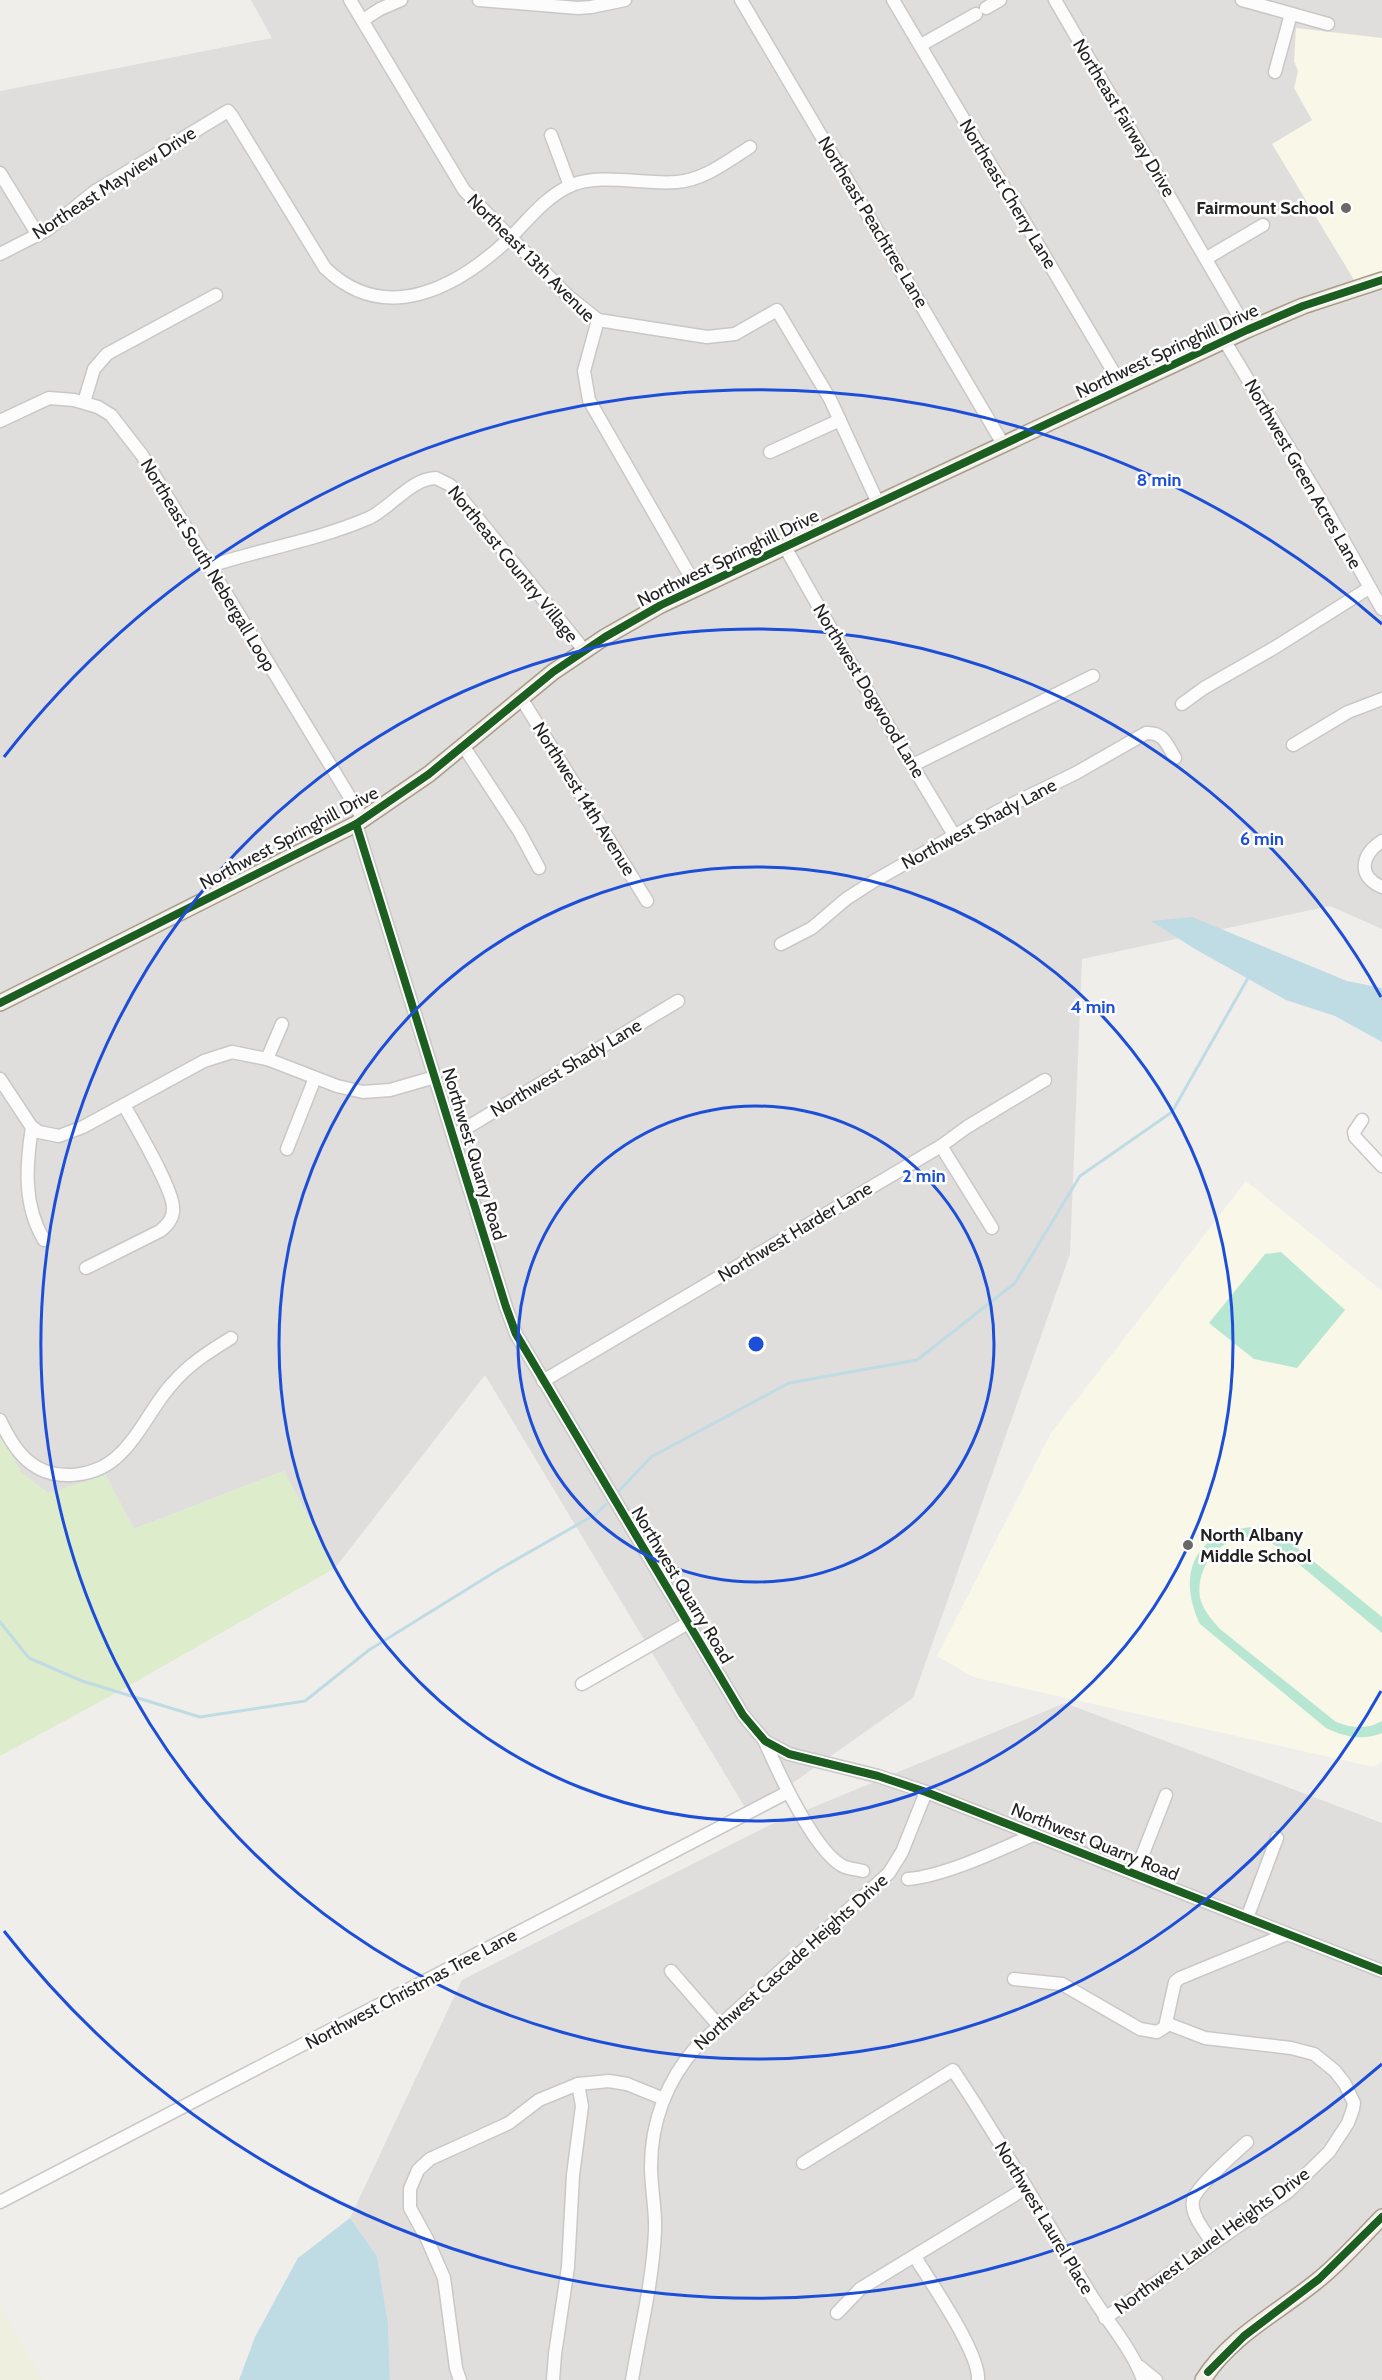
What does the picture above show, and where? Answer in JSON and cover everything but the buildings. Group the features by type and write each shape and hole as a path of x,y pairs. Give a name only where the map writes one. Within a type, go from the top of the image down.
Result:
{"main road":[{"name":"Northwest Springhill Drive","path":"0,1003 360,821 403,793 464,747 521,698 584,650 641,616 1224,340 1303,306 1382,280"},
{"path":"1192,2380 1206,2376 1244,2336 1320,2279 1382,2217"}],"street":[{"name":"Northeast 13th Avenue","path":"350,0 464,190 568,296 598,320 584,370 589,400 697,588"},
{"path":"363,20 380,9 401,0"},
{"path":"479,0 591,7 625,0"},
{"name":"Northeast Peachtree Lane","path":"741,0 1003,444"},
{"name":"Northeast Cherry Lane","path":"893,0 1123,388"},
{"path":"921,45 1000,0"},
{"name":"Northeast Fairway Drive","path":"1055,0 1247,330"},
{"path":"1242,0 1328,24"},
{"path":"1275,72 1291,14"},
{"name":"Northeast Mayview Drive","path":"0,255 38,235 94,192 228,111 317,257 336,278 358,291 388,297 422,294 460,277 510,238"},
{"path":"551,135 570,186"},
{"path":"510,238 543,204 570,186 603,181 676,182 689,180 710,172 750,147"},
{"path":"0,173 38,235"},
{"path":"1207,258 1263,225"},
{"path":"84,402 94,369 107,354 216,295"},
{"path":"598,320 690,336 723,336 747,329 777,310 830,399 878,503"},
{"name":"Northwest Green Acres Lane","path":"1224,340 1326,509 1382,609"},
{"name":"Northeast South Nebergall Loop","path":"0,421 49,398 84,402 111,415 134,444 210,567 360,821"},
{"path":"770,452 840,420"},
{"name":"Northeast Country Village","path":"210,567 318,536 369,518 383,510 418,482 436,478 450,485 584,650"},
{"name":"Northwest Dogwood Lane","path":"785,547 843,650 954,835"},
{"path":"1182,704 1204,688 1274,648 1369,588"},
{"path":"912,765 1093,676"},
{"name":"Northwest 14th Avenue","path":"521,698 647,901"},
{"path":"1293,745 1348,712 1382,699"},
{"name":"Northwest Shady Lane","path":"781,944 812,928 846,899 874,881 954,835 1076,774 1146,733 1163,737 1175,758"},
{"path":"464,747 519,831 539,868"},
{"name":"Northwest Quarry Road","path":"360,821 453,1136 506,1307 523,1347 743,1715 765,1741 788,1792 827,1854 842,1866 863,1871"},
{"path":"1382,841 1370,851 1365,865 1366,874 1370,880 1382,887"},
{"name":"Northwest Shady Lane","path":"453,1136 678,1001"},
{"path":"267,1059 282,1024"},
{"path":"0,1079 32,1127 49,1135 59,1136 83,1127 218,1055 232,1052 267,1059 349,1089 375,1092 435,1077"},
{"path":"287,1149 315,1078"},
{"name":"Northwest Harder Lane","path":"543,1381 941,1146 967,1127 1046,1080"},
{"path":"86,1268 160,1231 168,1224 172,1216 171,1198 124,1105"},
{"path":"1362,1120 1354,1132 1355,1137 1378,1162"},
{"path":"32,1127 26,1165 29,1198 35,1224 44,1240"},
{"path":"941,1146 992,1228"},
{"path":"0,1420 21,1454 42,1470 70,1475 85,1474 100,1469 123,1452 151,1409 174,1381 201,1357 231,1338"},
{"path":"582,1684 688,1623"},
{"name":"Northwest Quarry Road","path":"765,1741 800,1758 878,1776 926,1792 1382,1971"},
{"name":"Northwest Christmas Tree Lane","path":"0,2202 788,1792"},
{"name":"Northwest Cascade Heights Drive","path":"632,2380 654,2241 653,2134 664,2099 688,2056 889,1873 902,1852 926,1792"},
{"path":"1135,1874 1166,1795"},
{"path":"908,1880 983,1857 1033,1835"},
{"path":"1247,1918 1277,1838"},
{"path":"1014,1979 1062,1984 1140,2029 1157,2032 1165,2027 1175,1982 1180,1978 1287,1934"},
{"path":"671,1971 719,2026"},
{"name":"Northwest Laurel Heights Drive","path":"1105,2318 1289,2191 1320,2163 1348,2123 1354,2103 1345,2084 1314,2054 1291,2048 1205,2038 1166,2023"},
{"name":"Northwest Laurel Place","path":"803,2163 953,2070 1105,2318 1137,2364 1143,2380"},
{"path":"460,2380 456,2368 444,2278 410,2208 410,2189 413,2178 430,2159 469,2140 499,2129 539,2100 578,2084 609,2081 633,2086 664,2099"},
{"path":"553,2380 568,2267 571,2193 582,2106 578,2084"},
{"path":"1212,2242 1195,2214 1193,2200 1215,2173 1247,2142"},
{"path":"837,2313 860,2289 1026,2188"},
{"path":"915,2257 966,2342 978,2373 978,2380"},
{"name":"Northwest Laurel Place","path":"1137,2364 1156,2380"}],"shaded area":[{"path":"251,0 1382,0 1382,929 1330,906 1082,959 1070,1254 913,1698 749,1814 485,1375 335,1568 284,1471 134,1529 104,1472 95,1479 48,1493 0,1457 0,91 272,38"},
{"name":"Fairmount School","path":"1296,28 1382,38 1382,271 1354,280 1272,144 1312,120 1294,88 1298,71 1294,61"},
{"name":"North Albany Middle School","path":"1246,1181 1382,1291 1382,1762 1374,1767 973,1677 937,1656 1051,1433"},
{"path":"1065,1703 1382,1823 1382,2380 390,2380 388,2323 377,2256 350,2218 462,1980 770,1825"}],"green space":[{"path":"1281,1252 1345,1310 1297,1368 1254,1359 1209,1323 1265,1254"},
{"path":"0,1433 21,1472 48,1493 95,1479 104,1472 134,1529 284,1471 335,1568 116,1693 0,1756"},
{"path":"1256,1527 1273,1532 1291,1543 1382,1617 1382,1633 1283,1551 1269,1542 1254,1537 1228,1542 1209,1559 1200,1584 1200,1598 1206,1611 1220,1629 1336,1722 1359,1727 1371,1726 1382,1721 1382,1733 1367,1737 1354,1737 1326,1728 1200,1624 1193,1605 1190,1587 1191,1571 1196,1557 1206,1545 1219,1536 1236,1530"},
{"path":"0,2305 43,2380 0,2380"}],"water":[{"path":"1192,917 1347,981 1382,988 1382,1042 1335,1016 1286,1000 1195,949 1151,921"},
{"path":"350,2218 377,2256 388,2323 390,2380 239,2380 255,2337 298,2258"}],"waterway":[{"path":"619,1491 651,1457 789,1383 917,1360 1015,1283 1080,1176 1172,1112 1248,978"},
{"path":"0,1622 29,1658 82,1681 200,1717 305,1701 369,1650 498,1570 596,1514 606,1504"}],"cycle path":[{"path":"0,1003 356,824 429,774 553,672 605,637 661,605 1247,330 1303,306 1382,280"},
{"path":"356,824 516,1334 743,1715 765,1741 789,1754 878,1776 926,1792 1382,1971"},
{"path":"1208,2372 1244,2336 1319,2279 1382,2217"}],"place":[{"name":"Fairmount School","path":"1346,208"},
{"name":"North Albany Middle School","path":"1188,1545"}]}
